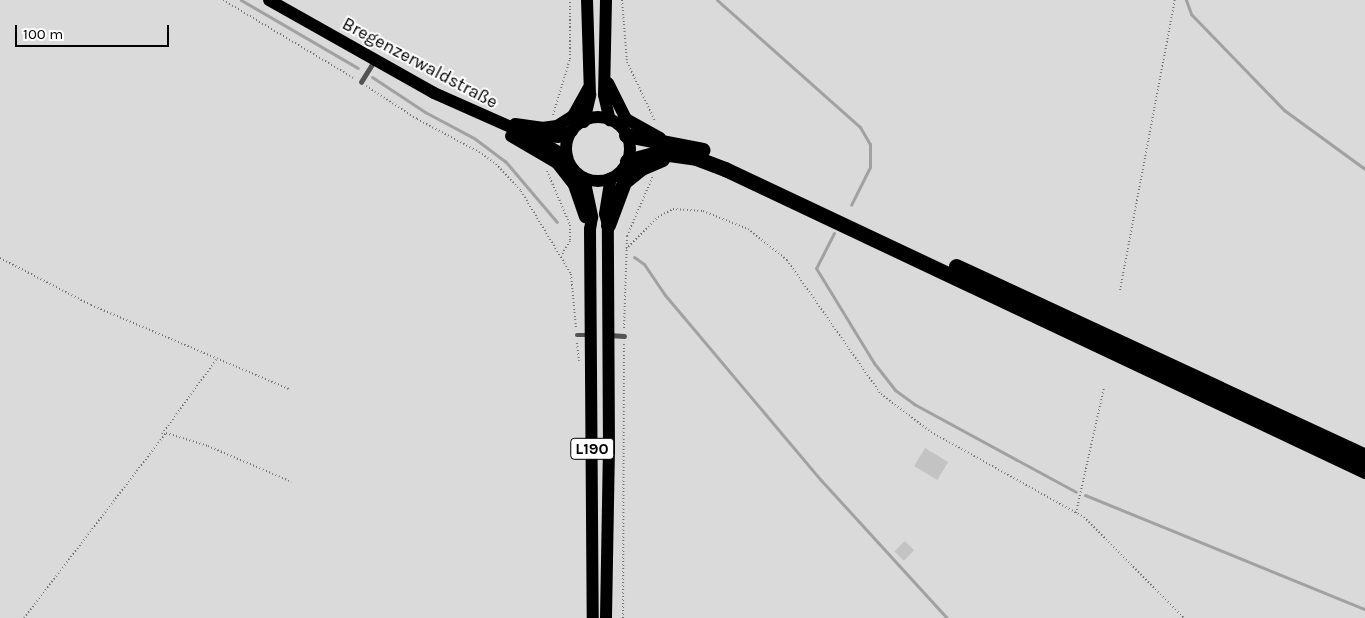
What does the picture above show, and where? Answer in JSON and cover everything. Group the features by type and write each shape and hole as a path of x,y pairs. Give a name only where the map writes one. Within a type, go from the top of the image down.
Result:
{"highway":[{"path":"626,135 661,136 702,149 739,165 1365,456"},
{"path":"627,161 653,154 685,155 799,203 1336,458 1365,470"},
{"path":"608,224 619,192 631,174 659,160 685,155"},
{"path":"1336,458 1365,475"}],"main road":[{"name":"Bregenzerwaldstraße","path":"269,0 375,60 497,123 531,136 567,157"},
{"path":"584,122 590,102 588,88 587,0"},
{"path":"584,178 599,181 611,178 627,161 626,135 610,120 604,95 607,80 606,0"},
{"path":"607,80 626,120 661,136"},
{"path":"497,123 542,128 557,126 573,116 588,88"},
{"path":"567,157 566,143 572,131 584,122 598,118 610,120"},
{"path":"497,123 506,134 557,163 574,185 590,229"},
{"name":"Bregenzerwaldstraße","path":"531,136 558,137 572,131"},
{"name":"L190","path":"567,157 570,165 584,178 592,207 590,289 594,618"},
{"name":"L190","path":"606,618 608,224 605,214 611,178"},
{"name":"L190","path":"590,289 599,301 600,329 608,335"}],"lane":[{"path":"360,82 375,60"},
{"path":"576,335 591,336"},
{"path":"608,335 624,336"}],"path":[{"path":"223,0 360,82 416,119 496,164 521,191 561,256 574,286 579,363"},
{"path":"550,121 570,59 570,0"},
{"path":"622,0 627,62 652,112 661,136"},
{"path":"1120,290 1175,0"},
{"path":"545,166 570,225 570,240 561,256"},
{"path":"623,618 626,249 630,224 655,171"},
{"path":"626,249 658,217 673,209 703,211 748,229 786,260 866,375 899,409 931,432 1076,513 1184,618"},
{"path":"0,258 91,305 289,389"},
{"path":"24,618 161,437 217,359"},
{"path":"1076,513 1104,388"},
{"path":"161,437 166,433 175,434 292,482"}],"shaded area":[{"path":"0,0 1365,0 1365,618 0,618"}],"building":[{"path":"925,448 948,462 937,480 914,466"},
{"path":"905,541 914,550 904,561 894,552"}],"waterway":[{"path":"241,0 358,68"},
{"path":"717,0 860,127 870,144 870,167 851,205"},
{"path":"1186,0 1191,14 1284,110 1365,169"},
{"path":"372,77 425,112 474,138 505,161 557,222"},
{"path":"834,233 816,268 874,363 895,390 914,404 1076,492"},
{"path":"634,257 644,264 665,295 820,479 947,618"},
{"path":"1085,495 1365,609"}]}
